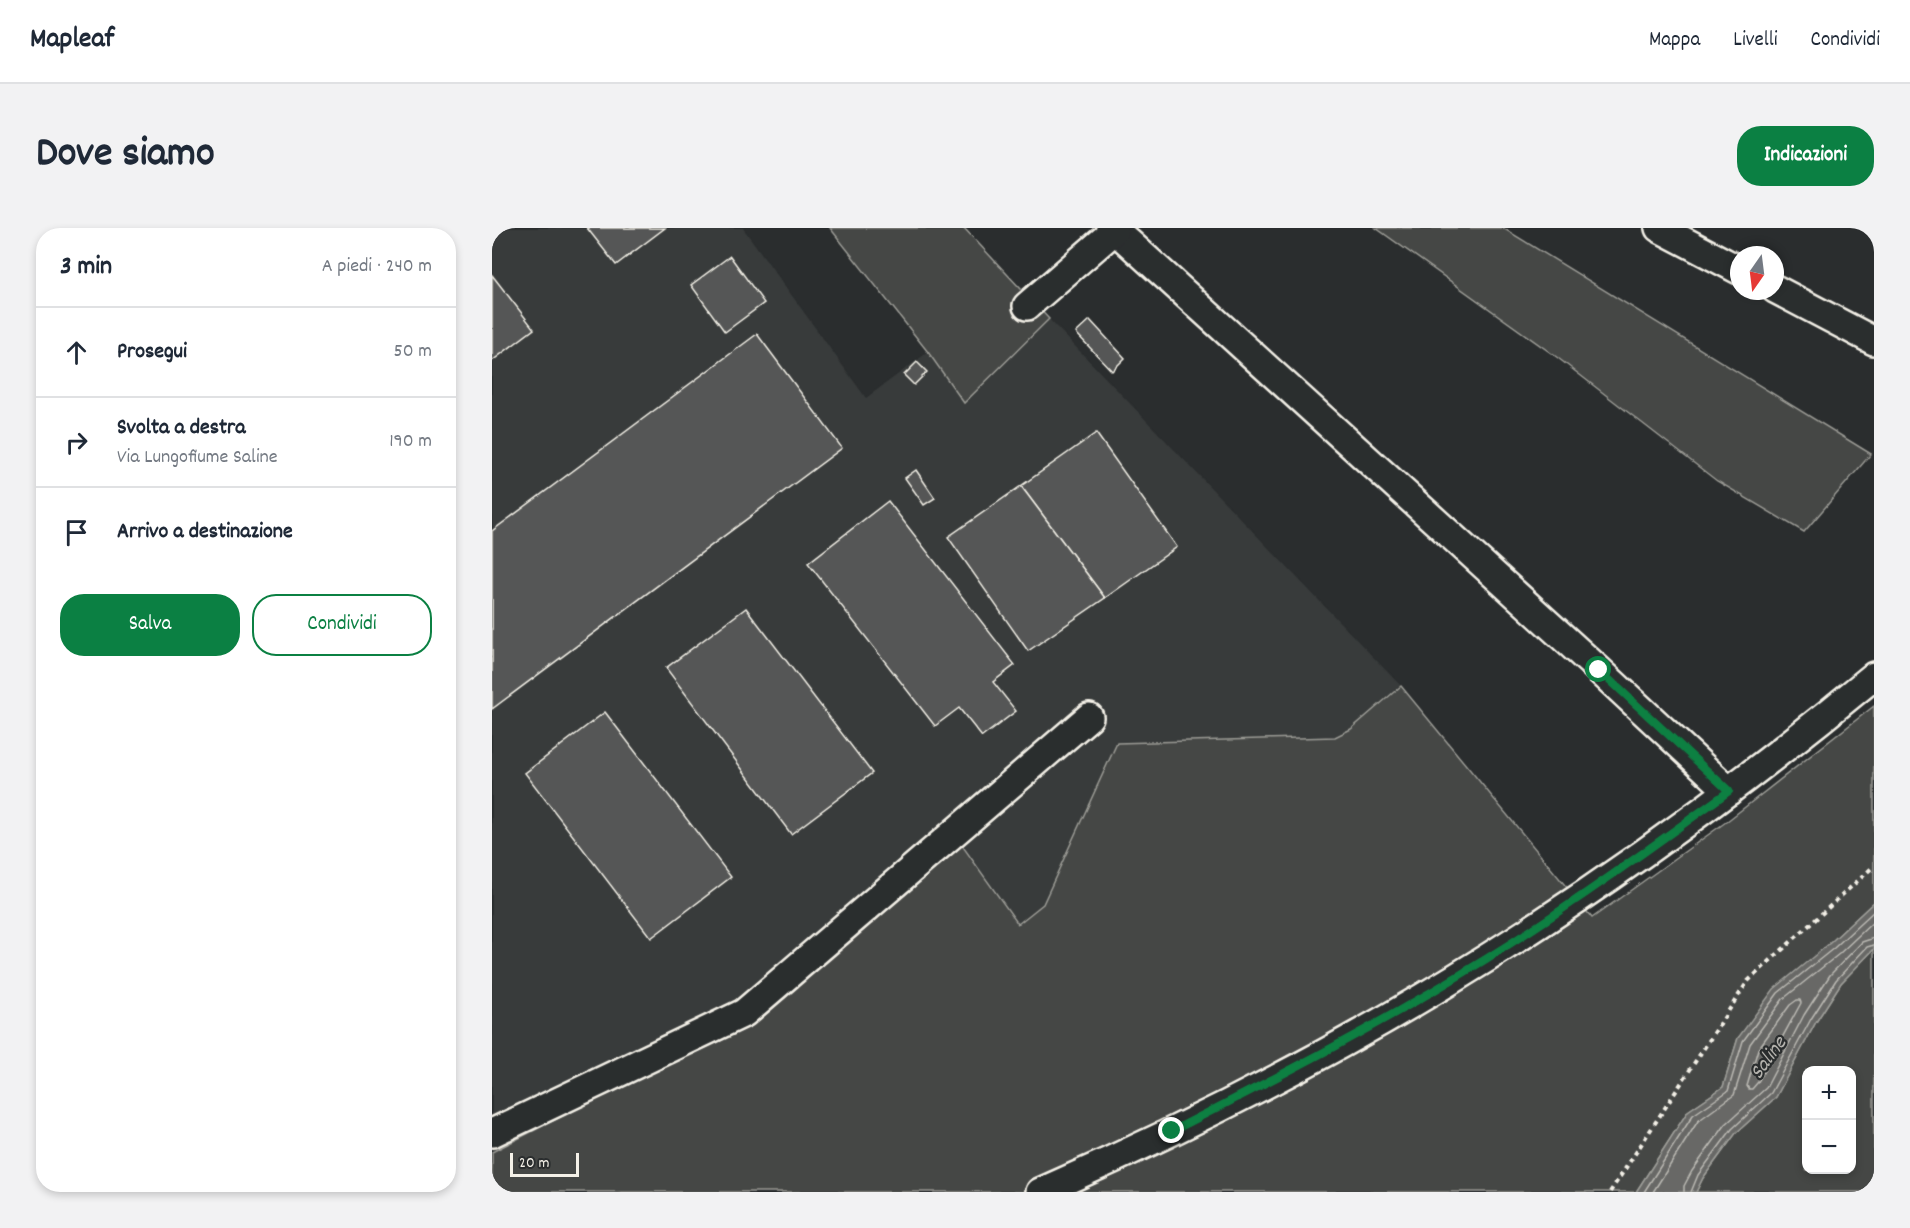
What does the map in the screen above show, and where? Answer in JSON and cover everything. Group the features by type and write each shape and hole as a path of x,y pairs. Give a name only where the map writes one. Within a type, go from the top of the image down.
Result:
{"street":[{"path":"1659,228 1730,265"},
{"path":"1027,306 1114,229 1729,791"},
{"path":"1784,294 1874,341"},
{"path":"1040,1192 1172,1131 1297,1066 1485,959 1570,904 1729,791 1874,676"},
{"path":"492,1133 744,1013 1089,717"}],"path":[{"path":"1610,1192 1748,981 1874,866"}],"shaded area":[{"path":"492,228 743,228 866,398 928,352 964,402 1049,319 1401,686 1351,729 1335,737 1117,743 1043,905 1017,924 960,842 754,1018 492,1152"},
{"path":"830,228 964,228 1049,319 964,403 928,352"},
{"path":"1376,228 1503,228 1871,454 1804,532 1717,481 1558,358"},
{"path":"1401,686 1592,918 1726,822 1874,706 1874,902 1830,943 1738,1038 1723,1087 1688,1111 1636,1192 492,1192 492,1152 754,1018 959,841 1018,924 1043,904 1117,743 1335,737 1351,729"},
{"path":"1874,949 1874,1192 1696,1192 1703,1178 1736,1133 1776,1097 1816,1022 1841,983"}],"water":[{"name":"Saline","path":"1874,902 1874,949 1841,983 1816,1022 1776,1097 1736,1133 1703,1178 1696,1192 1636,1192 1688,1111 1723,1087 1738,1038 1774,989 1830,943"}],"building":[{"path":"587,228 665,228 616,265"},
{"path":"730,256 764,303 725,332 691,285"},
{"path":"492,275 534,329 492,361"},
{"path":"1090,320 1125,358 1112,371 1076,333"},
{"path":"757,334 842,448 492,709 492,531"},
{"path":"917,362 927,372 914,385 904,375"},
{"path":"1096,433 1177,547 1105,598 1021,486"},
{"path":"916,470 935,498 924,505 905,478"},
{"path":"1021,486 1105,598 1028,651 948,537"},
{"path":"888,501 1015,665 993,682 1016,711 982,737 959,708 935,726 808,563"},
{"path":"746,608 872,773 791,834 666,668"},
{"path":"605,712 731,877 651,938 525,773"}],"route":[{"path":"1172,1131 1316,1056 1485,959 1570,904 1729,791 1599,670"}]}
